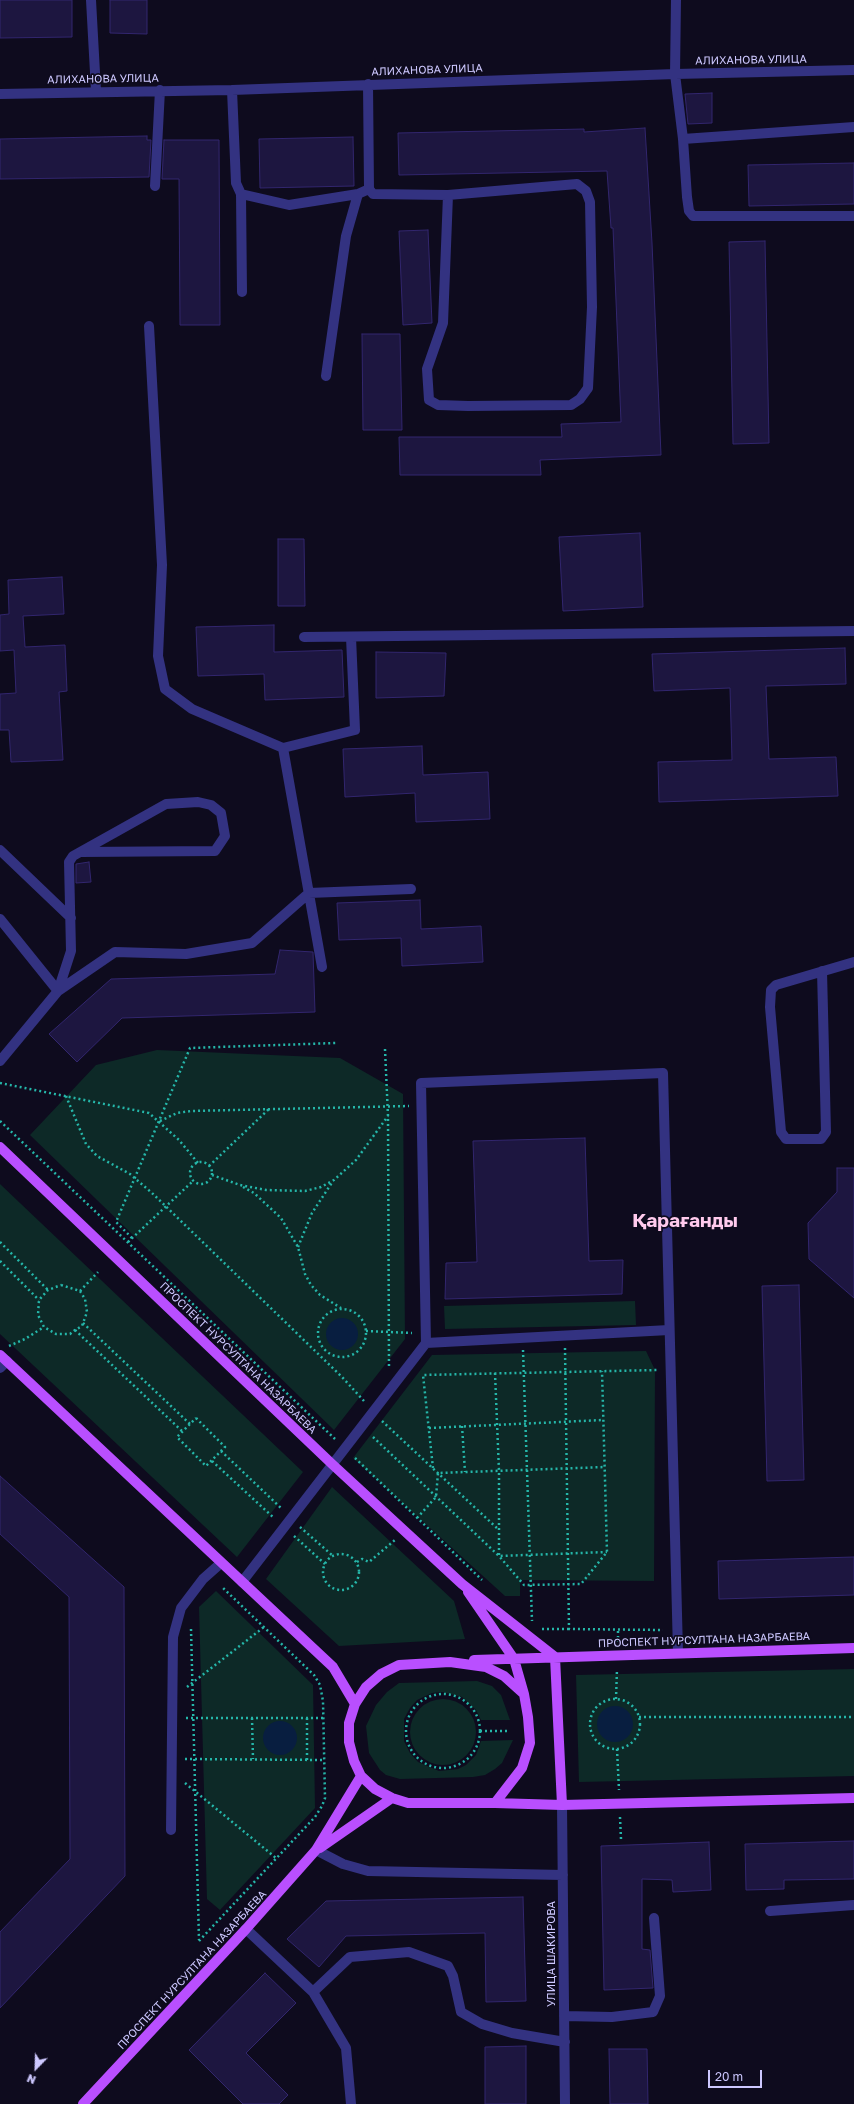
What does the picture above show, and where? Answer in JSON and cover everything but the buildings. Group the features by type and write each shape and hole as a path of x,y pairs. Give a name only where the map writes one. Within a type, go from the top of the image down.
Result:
{"main road":[{"name":"ПРОСПЕКТ НУРСУЛТАНА НАЗАРБАЕВА","path":"2,1153 332,1464 462,1584 555,1657 678,1652 854,1648"},
{"path":"2,1361 333,1667 355,1704"},
{"name":"ПРОСПЕКТ НУРСУЛТАНА НАЗАРБАЕВА","path":"462,1584 514,1659 524,1694"},
{"path":"562,1805 555,1657 399,1665 381,1674 366,1687 355,1704 349,1723 349,1742 354,1761 362,1776 375,1789 392,1798 408,1803 562,1805 854,1798"},
{"path":"450,1662 486,1667 504,1676 524,1694 530,1743 522,1768 495,1803"},
{"name":"ПРОСПЕКТ НУРСУЛТАНА НАЗАРБАЕВА","path":"83,2104 246,1929 316,1850 362,1776"},
{"name":"ПРОСПЕКТ НУРСУЛТАНА НАЗАРБАЕВА","path":"316,1850 392,1798"}],"street":[{"path":"91,0 96,91"},
{"path":"676,0 675,74 683,139 687,197 689,211 693,216 854,216"},
{"name":"АЛИХАНОВА УЛИЦА","path":"0,94 96,91 232,90 675,74 854,70"},
{"path":"368,84 369,189 373,194 448,194 577,184 586,191 590,202 592,307 588,388 580,399 571,405 438,405 429,400 427,369 443,323 448,194"},
{"path":"155,186 160,90"},
{"path":"232,90 236,183 241,194 242,292"},
{"path":"683,139 854,127"},
{"path":"241,194 289,205 358,194 369,189"},
{"path":"326,376 346,236 358,194"},
{"path":"149,326 162,564 158,656 165,689 192,709 282,748 355,730 351,637"},
{"path":"304,637 854,632"},
{"path":"282,748 322,967"},
{"path":"58,991 71,951 69,862 73,856 166,804 198,802 211,805 221,813 225,836 215,851 81,852"},
{"path":"0,850 71,918"},
{"path":"0,1061 58,991 115,952 186,954 252,943 309,893 411,889"},
{"path":"0,919 58,991"},
{"path":"822,971 826,1132 821,1139 786,1139 781,1132 770,1007 771,990 776,984 822,971 854,962"},
{"path":"242,1582 374,1411 426,1338 421,1083 663,1072 678,1652"},
{"path":"426,1338 523,1338 669,1330"},
{"path":"171,1830 173,1637 180,1608 202,1579 220,1563"},
{"name":"УЛИЦА ШАКИРОВА","path":"562,1805 565,2104"},
{"path":"316,1850 343,1864 368,1871 563,1875"},
{"path":"770,1911 854,1905"},
{"path":"564,2016 612,2017 652,2012 660,1996 654,1918"},
{"path":"246,1929 313,1992 346,2048 351,2104"},
{"path":"313,1992 350,1957 409,1952 448,1966 453,1976 461,2012 482,2024 512,2033 565,2042"}],"path":[{"path":"132,1238 116,1222 190,1048 336,1043"},
{"path":"384,1049 388,1106 389,1390"},
{"path":"0,1083 149,1113 188,1149 198,1163 209,1166"},
{"path":"66,1096 86,1144 96,1156 134,1178 321,1356 384,1423 499,1530"},
{"path":"159,1121 177,1113 191,1111 270,1108 421,1106"},
{"path":"209,1166 270,1108"},
{"path":"298,1247 312,1212 334,1180 356,1160 388,1116"},
{"path":"0,1121 486,1584"},
{"path":"193,1181 190,1170 193,1165 198,1163"},
{"path":"193,1181 204,1184 209,1182 212,1175 209,1166"},
{"path":"212,1175 240,1185 254,1192 281,1218 298,1247 305,1274 311,1285 320,1295 340,1308 352,1310 361,1316 367,1337 363,1346 355,1354 340,1357 325,1351 319,1342 317,1330 321,1320 330,1311 340,1308"},
{"path":"240,1185 284,1192 305,1191 321,1187 334,1180"},
{"path":"128,1242 193,1181"},
{"path":"0,1242 48,1290"},
{"path":"0,1261 39,1300"},
{"path":"80,1291 98,1272"},
{"path":"61,1285 80,1291 85,1299 87,1312 83,1322 75,1330 70,1334 56,1334 44,1327 38,1314 39,1300 48,1290 61,1285"},
{"path":"83,1322 190,1424"},
{"path":"7,1346 25,1339 44,1327"},
{"path":"75,1330 183,1432"},
{"path":"366,1331 389,1332 426,1338"},
{"path":"564,1336 569,1629"},
{"path":"523,1338 532,1624"},
{"path":"321,1356 325,1351"},
{"path":"434,1469 423,1375 670,1369"},
{"path":"372,1436 499,1556 524,1585 581,1584 607,1552 602,1371"},
{"path":"495,1373 499,1471 499,1556"},
{"path":"196,1418 225,1447 206,1466 177,1437 183,1432 196,1418"},
{"path":"429,1428 603,1420"},
{"path":"462,1426 465,1472"},
{"path":"221,1451 291,1519 333,1556"},
{"path":"212,1461 325,1564"},
{"path":"438,1473 605,1467"},
{"path":"436,1497 438,1473"},
{"path":"499,1556 607,1552"},
{"path":"339,1554 349,1555 357,1562 360,1573 357,1583 349,1590 338,1591 328,1586 323,1577 325,1564 333,1556 339,1554"},
{"path":"191,1628 198,1941 276,1858 322,1806 325,1798 324,1718 320,1685 314,1676 222,1587"},
{"path":"172,1698 264,1627"},
{"path":"537,1629 677,1630"},
{"path":"448,1694 467,1703 474,1711 480,1731 477,1746 468,1759 450,1768 439,1769 420,1760 408,1743 406,1732 407,1722 411,1712 418,1704 427,1698 448,1694"},
{"path":"622,1699 629,1702 635,1708 639,1717 640,1730 636,1738 624,1747 609,1748 596,1740 592,1733 591,1717 599,1704 606,1700 622,1699"},
{"path":"639,1717 854,1717"},
{"path":"172,1718 324,1718"},
{"path":"252,1718 252,1759"},
{"path":"307,1718 307,1760"},
{"path":"480,1731 510,1731"},
{"path":"172,1759 324,1760"},
{"path":"172,1772 276,1858"}],"green space":[{"path":"157,1050 340,1058 403,1094 405,1339 334,1430 30,1135 96,1065"},
{"path":"0,1184 303,1472 237,1557 0,1334"},
{"path":"635,1301 636,1325 445,1329 444,1306"},
{"path":"646,1351 655,1370 654,1581 520,1580 520,1596 505,1596 353,1458 432,1355"},
{"path":"332,1487 454,1601 465,1639 339,1646 266,1579"},
{"path":"216,1591 313,1685 315,1808 220,1910 207,1899 199,1607"},
{"path":"854,1669 854,1776 579,1782 576,1675"},
{"path":"477,1681 492,1686 501,1695 510,1720 481,1720 476,1710 462,1697 442,1692 432,1693 417,1700 410,1708 404,1719 404,1741 410,1753 418,1762 439,1771 458,1769 466,1765 476,1755 481,1741 513,1740 502,1763 485,1775 473,1777 400,1779 386,1775 380,1770 369,1753 366,1726 376,1705 387,1692 399,1683"},
{"path":"437,1699 449,1699 461,1704 471,1714 476,1726 474,1745 461,1760 449,1765 437,1765 425,1760 415,1750 410,1738 410,1726 415,1714 425,1704"}],"water":[{"path":"339,1318 345,1318 355,1325 358,1334 357,1340 351,1347 345,1350 339,1350 329,1343 326,1337 326,1331 333,1321"},
{"path":"618,1706 628,1711 632,1717 632,1731 628,1737 622,1741 612,1742 602,1737 598,1731 597,1721 602,1711 608,1707"},
{"path":"277,1721 283,1721 292,1726 296,1732 296,1744 292,1750 283,1755 277,1755 268,1750 263,1741 263,1735 268,1726"}],"district":[{"name":"Қарағанды","path":"685,1221"}]}
